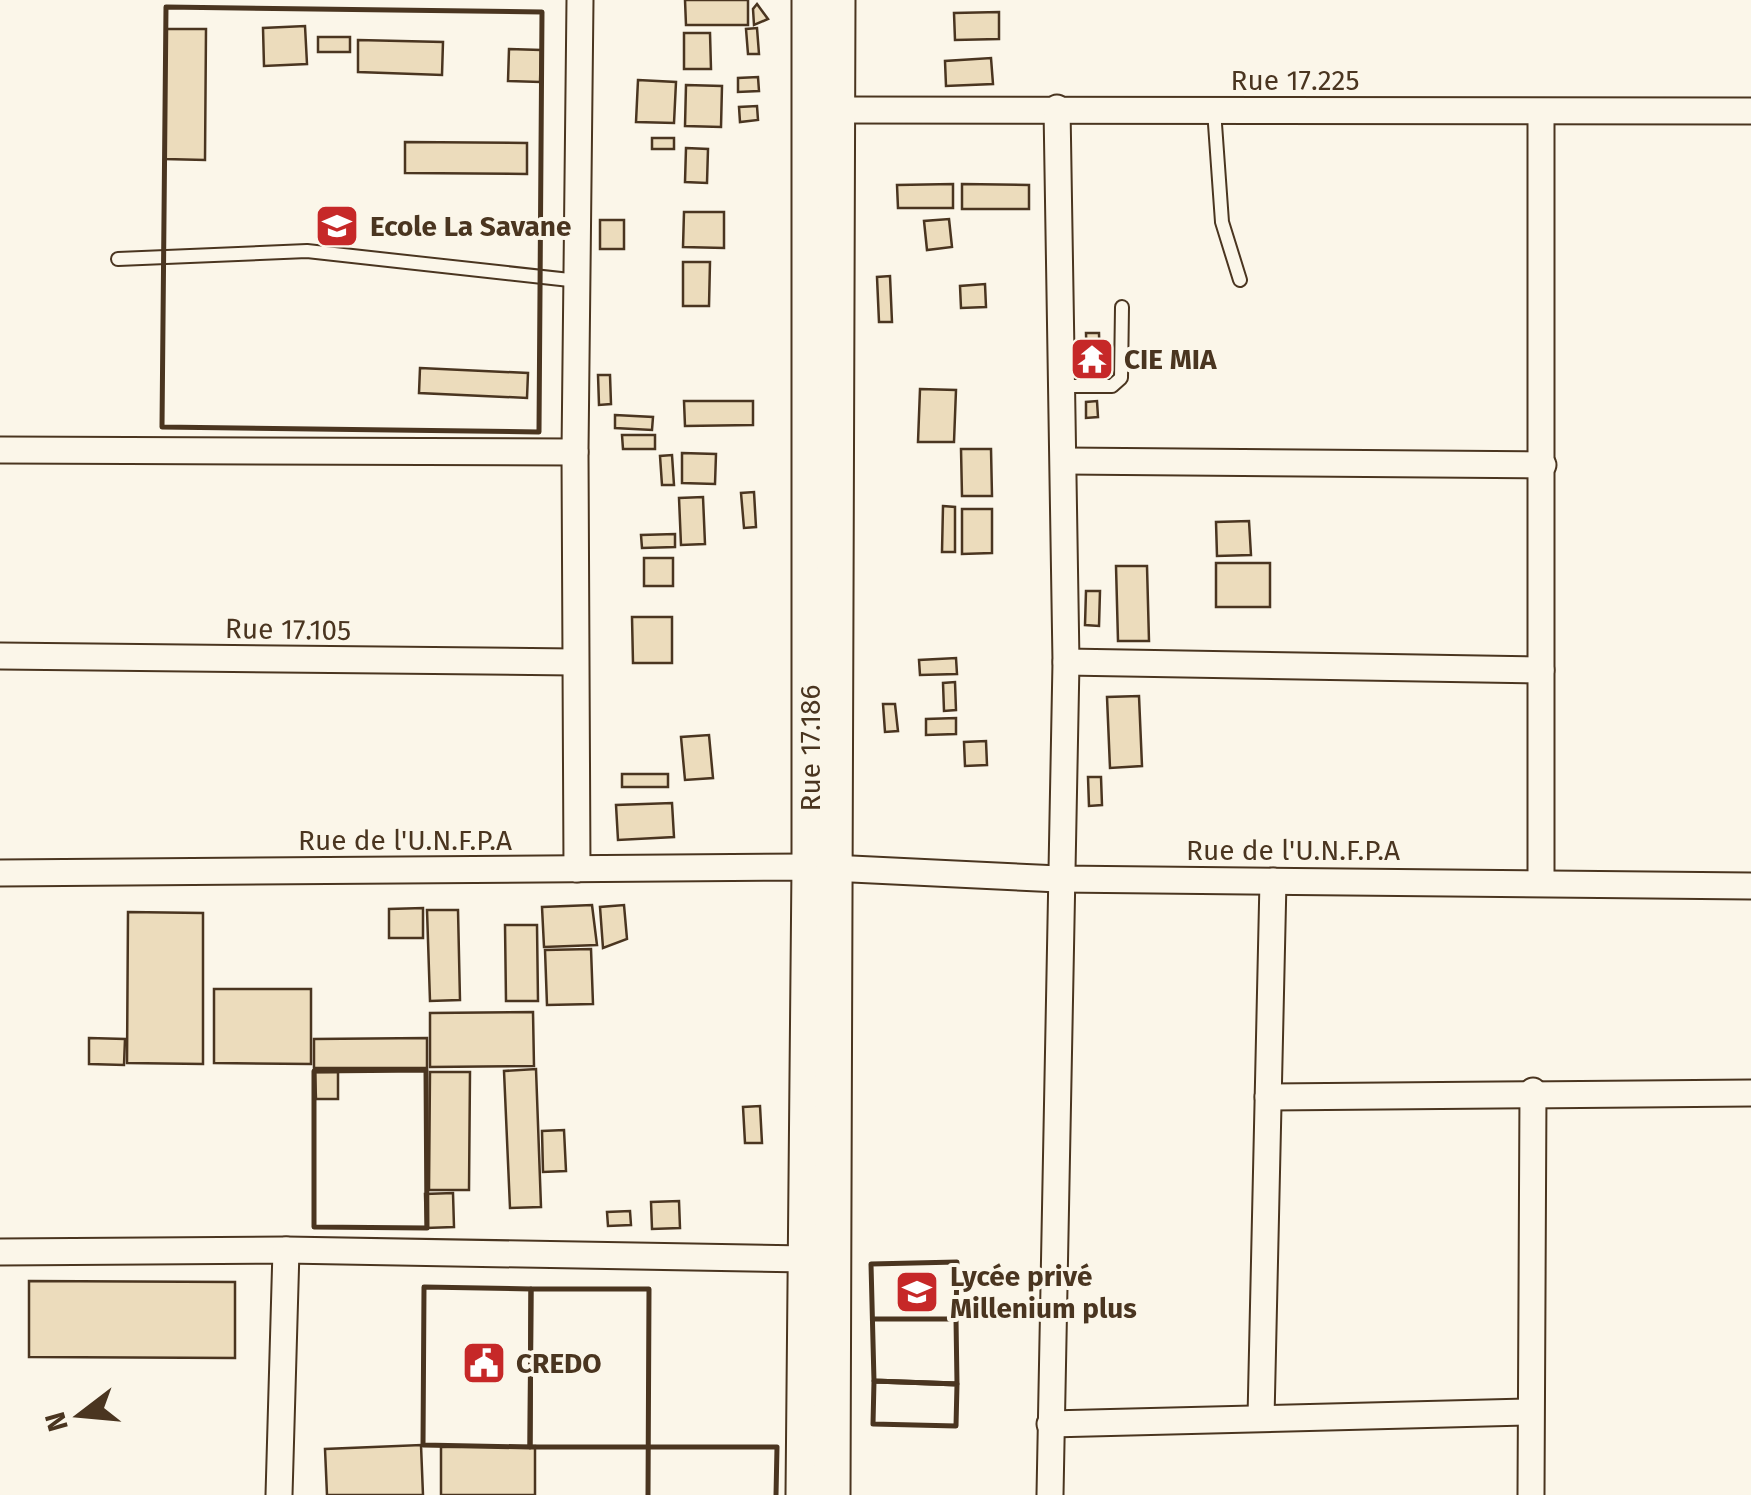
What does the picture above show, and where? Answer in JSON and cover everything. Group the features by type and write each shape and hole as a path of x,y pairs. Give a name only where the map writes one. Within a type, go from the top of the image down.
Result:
{"main road":[{"name":"Rue 17.186","path":"804,1495 806,1259 823,868 810,0"},
{"path":"832,1495 823,868 837,0"}],"street":[{"path":"578,870 575,452 580,0"},
{"path":"1050,1495 1066,662 1058,108"},
{"name":"Rue 17.225","path":"838,110 1751,110"},
{"path":"1541,112 1541,881"},
{"path":"0,450 575,452"},
{"path":"1066,461 1543,465"},
{"name":"Rue 17.105","path":"0,656 575,662"},
{"path":"1066,662 1541,670"},
{"name":"Rue de l'U.N.F.P.A","path":"0,873 823,868 1059,878 1751,886"},
{"path":"1261,1418 1273,881"},
{"path":"1268,1097 1534,1091 1751,1092"},
{"path":"1532,1495 1534,1091"},
{"path":"0,1252 286,1250 806,1259"},
{"path":"279,1495 286,1250"},
{"path":"1050,1424 1530,1412"}],"lane":[{"path":"1214,110 1222,222 1240,280"},
{"path":"118,259 306,251 579,281"},
{"path":"1064,386 1112,386 1121,378 1122,307"}],"building":[{"path":"685,0 748,0 748,25 686,25"},
{"path":"757,4 768,19 754,25 753,9"},
{"path":"999,12 999,39 955,40 954,13"},
{"path":"305,26 307,64 264,66 263,28"},
{"path":"757,28 759,54 748,54 746,29"},
{"path":"166,29 206,29 205,160 165,159"},
{"path":"684,33 710,33 711,69 684,69"},
{"path":"318,37 350,37 350,52 318,52"},
{"path":"358,40 443,42 442,75 358,72"},
{"path":"509,49 541,50 540,82 508,81"},
{"path":"991,58 993,84 946,86 945,61"},
{"path":"758,77 759,91 738,92 738,78"},
{"path":"638,80 676,82 674,123 636,122"},
{"path":"686,85 722,86 721,127 685,126"},
{"path":"757,106 758,120 740,122 739,107"},
{"path":"652,138 674,138 674,149 652,149"},
{"path":"405,142 527,143 527,174 405,173"},
{"path":"686,148 708,149 707,183 685,182"},
{"path":"953,184 953,208 898,208 897,185"},
{"path":"962,184 1029,185 1029,209 962,209"},
{"path":"684,212 724,212 724,248 683,247"},
{"path":"949,219 952,247 927,250 924,221"},
{"path":"600,220 624,220 624,249 600,249"},
{"path":"683,262 710,262 709,306 683,306"},
{"path":"890,276 892,322 879,322 877,277"},
{"path":"985,284 986,307 961,308 960,286"},
{"path":"1086,333 1099,333 1100,372 1087,372"},
{"path":"420,368 528,373 527,398 419,393"},
{"path":"598,375 610,375 611,404 599,405"},
{"path":"920,389 956,390 954,442 918,442"},
{"path":"684,401 753,401 753,425 685,426"},
{"path":"1097,401 1098,417 1086,418 1086,402"},
{"path":"615,415 653,417 652,430 615,428"},
{"path":"622,435 655,435 655,449 623,449"},
{"path":"961,449 991,449 992,496 962,496"},
{"path":"682,453 716,454 715,484 682,483"},
{"path":"672,455 674,485 662,485 660,456"},
{"path":"754,492 756,527 744,528 741,493"},
{"path":"703,497 705,544 681,545 679,498"},
{"path":"943,506 955,507 955,552 942,552"},
{"path":"962,509 992,509 992,553 962,554"},
{"path":"1249,521 1251,555 1217,556 1216,522"},
{"path":"675,534 675,547 642,548 641,535"},
{"path":"644,558 673,558 673,586 644,586"},
{"path":"1216,563 1270,563 1270,607 1216,607"},
{"path":"1116,566 1147,566 1149,641 1118,641"},
{"path":"1086,591 1100,591 1099,626 1085,625"},
{"path":"632,617 672,617 672,663 633,663"},
{"path":"956,658 957,674 920,675 919,660"},
{"path":"955,682 956,710 944,711 943,683"},
{"path":"1139,696 1142,766 1110,768 1107,697"},
{"path":"883,704 895,704 898,731 885,732"},
{"path":"956,718 956,734 926,735 926,719"},
{"path":"709,735 713,778 685,780 681,737"},
{"path":"986,741 987,765 965,766 964,742"},
{"path":"622,774 668,774 668,787 622,787"},
{"path":"1088,777 1101,777 1102,805 1089,806"},
{"path":"672,803 674,837 618,840 616,805"},
{"path":"592,905 597,945 544,947 542,907"},
{"path":"624,905 627,939 603,948 600,907"},
{"path":"423,908 423,938 389,938 389,909"},
{"path":"427,910 458,910 460,1000 430,1001"},
{"path":"128,912 203,913 203,1064 127,1063"},
{"path":"505,925 537,925 538,1001 506,1001"},
{"path":"591,949 593,1004 547,1005 545,950"},
{"path":"214,989 311,989 311,1064 214,1063"},
{"path":"533,1012 534,1066 430,1067 430,1013"},
{"path":"89,1038 125,1039 124,1065 89,1064"},
{"path":"427,1038 427,1068 314,1068 314,1039"},
{"path":"536,1069 541,1207 510,1208 504,1071"},
{"path":"315,1072 338,1072 338,1099 316,1099"},
{"path":"430,1072 470,1072 469,1190 429,1190"},
{"path":"760,1106 762,1143 745,1143 743,1107"},
{"path":"564,1130 566,1171 543,1172 542,1131"},
{"path":"453,1193 454,1227 426,1228 425,1194"},
{"path":"679,1201 680,1228 652,1229 651,1202"},
{"path":"630,1211 631,1225 608,1226 607,1212"},
{"path":"29,1281 235,1282 235,1358 29,1357"},
{"path":"421,1445 423,1495 327,1495 325,1449"},
{"path":"535,1446 535,1495 441,1495 441,1447"}],"wall":[{"path":"166,7 542,12 539,432 162,427 166,7"},
{"path":"426,1070 427,1228 314,1227 314,1071 426,1070"},
{"path":"873,1319 956,1319 957,1262 871,1264 874,1381 957,1384 956,1319 873,1319"},
{"path":"424,1287 531,1289 530,1447 423,1445 424,1287"},
{"path":"648,1495 649,1289 531,1289 530,1447 777,1447 776,1495"},
{"path":"874,1381 957,1384 956,1426 873,1424 874,1381"}],"place":[{"name":"Ecole La Savane","path":"337,226"},
{"name":"CIE MIA","path":"1092,359"},
{"name":"Lycée privé Millenium plus","path":"917,1292"},
{"name":"CREDO","path":"484,1363"}]}
